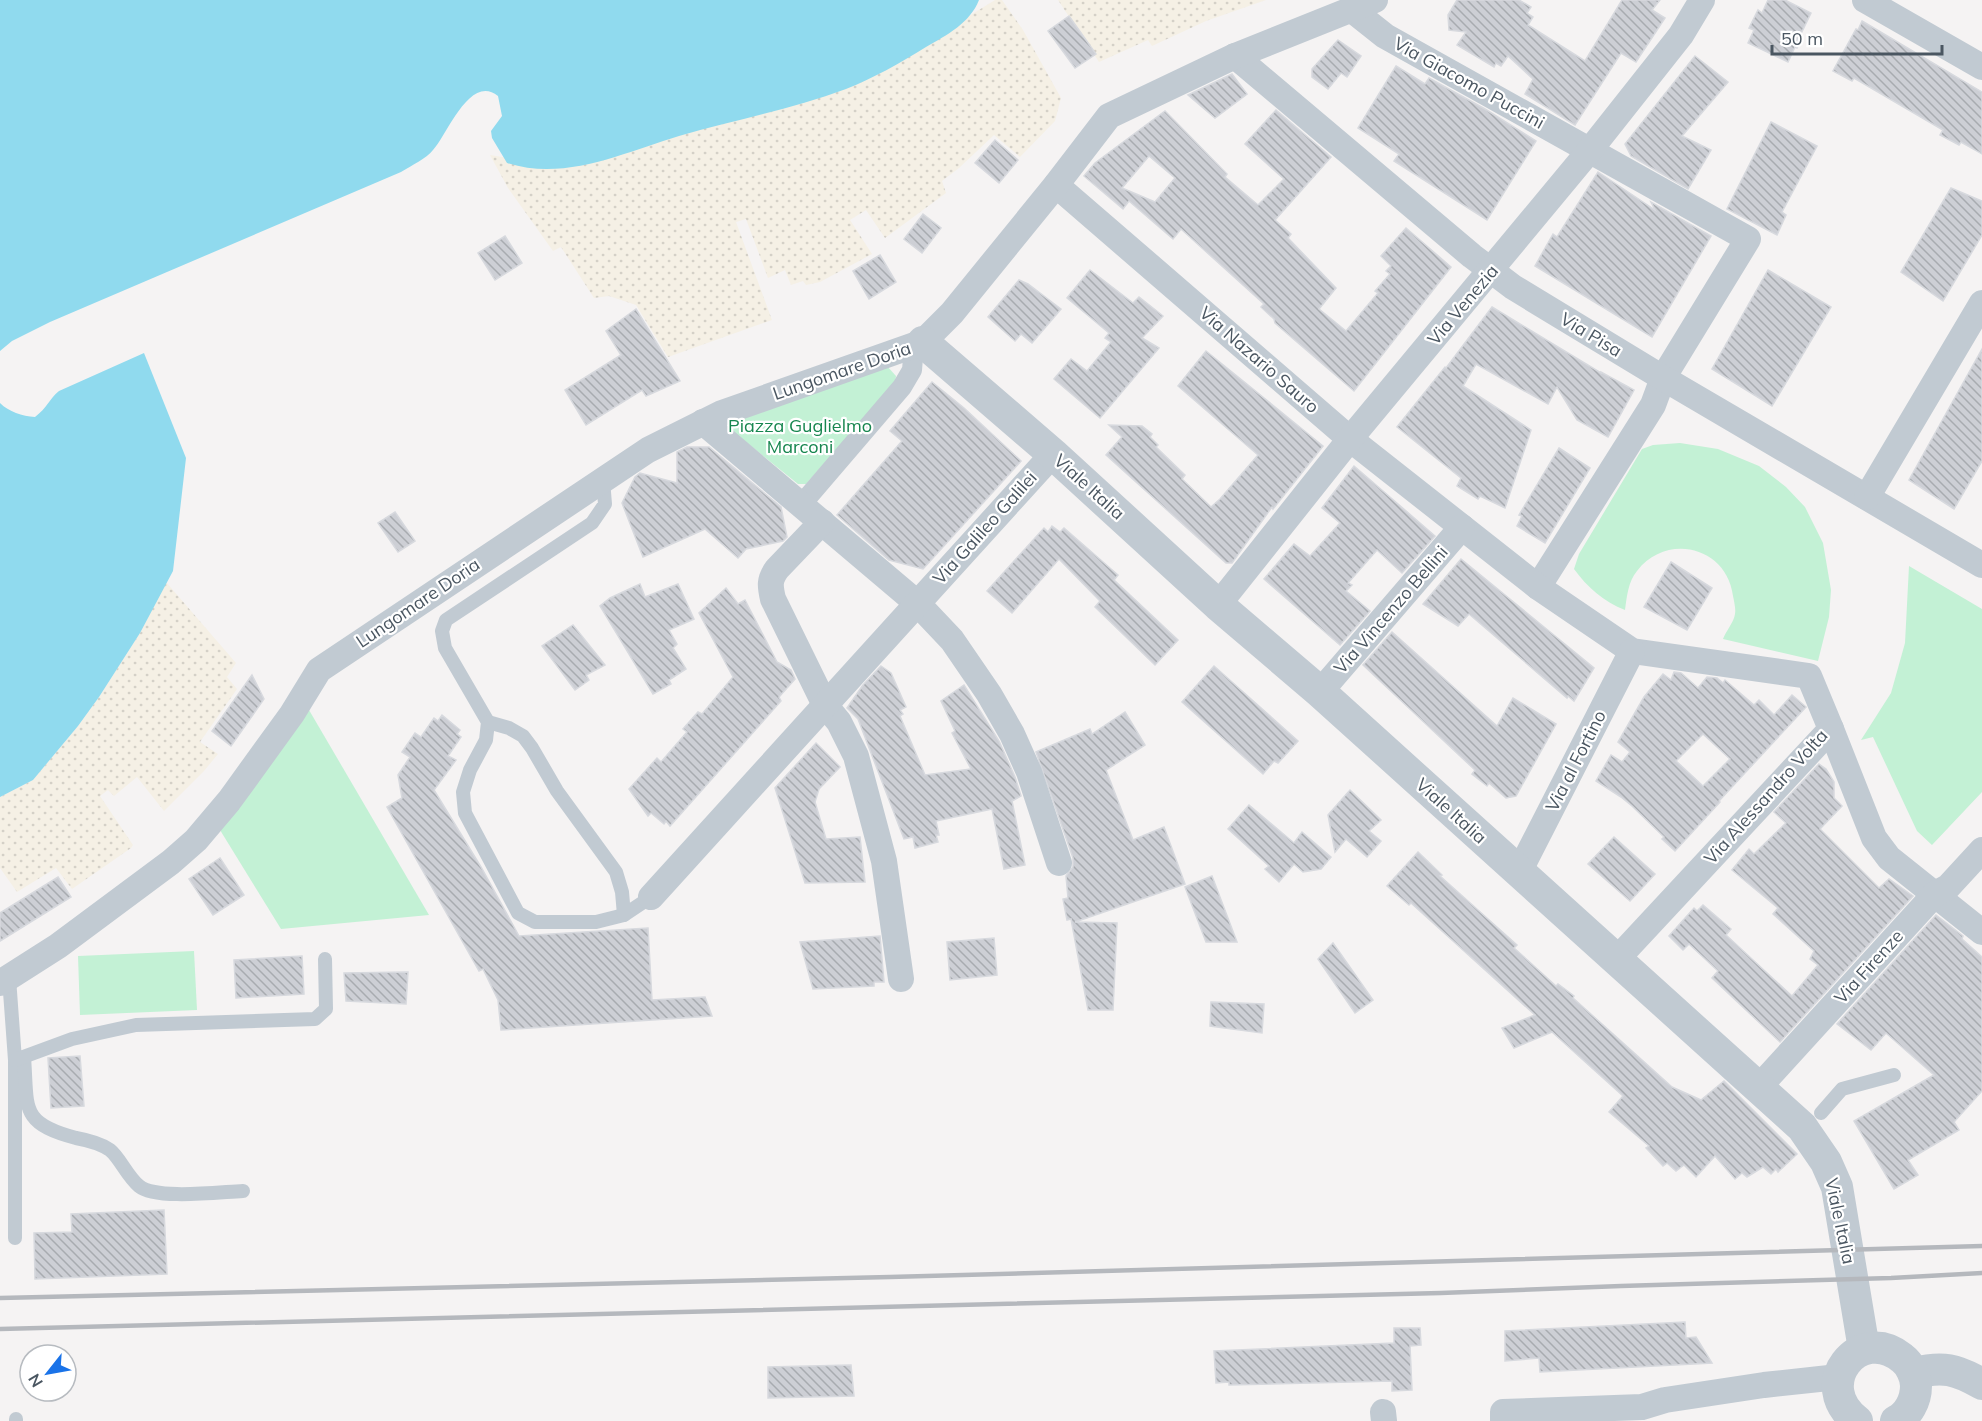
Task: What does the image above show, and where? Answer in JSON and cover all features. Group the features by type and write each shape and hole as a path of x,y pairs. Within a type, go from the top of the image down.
{"street":[{"path":"801,505 902,387 912,370 919,344 952,313 1109,116 1235,56 1376,0"},
{"name":"Via Venezia","path":"1218,605 1350,439 1590,150 1681,35 1702,0"},
{"path":"1865,0 1982,67"},
{"name":"Via Giacomo Puccini","path":"1351,9 1385,36 1748,239 1663,378"},
{"name":"Via Pisa","path":"1235,56 1472,256 1513,287 1982,565"},
{"name":"Via Nazario Sauro","path":"1056,185 1350,439 1538,587 1632,651"},
{"path":"1867,497 1982,303"},
{"name":"Lungomare Doria","path":"4,980 58,946 171,862 196,840 229,801 292,714 319,670 648,450 722,413 919,344"},
{"name":"Viale Italia","path":"919,344 1053,454 1218,605 1320,692 1802,1127 1826,1162 1837,1187 1864,1349"},
{"path":"1538,587 1653,405 1663,378"},
{"path":"703,422 917,603 952,640 989,694 1012,734 1029,772 1059,863"},
{"name":"Via Galileo Galilei","path":"651,897 1053,454"},
{"path":"822,522 777,569 771,578 770,586 773,599 825,705 839,722 856,756 884,861 901,979"},
{"name":"Via Vincenzo Bellini","path":"1320,692 1462,527"},
{"name":"Via Alessandro Volta","path":"1617,959 1831,729 1809,676 1632,651"},
{"name":"Via al Fortino","path":"1519,872 1632,651"},
{"path":"1831,729 1874,838 1889,858 1982,932"},
{"name":"Via Firenze","path":"1759,1087 1935,894 1948,887 1982,850"},
{"path":"1857,1421 1840,1403 1837,1390 1838,1377 1848,1360 1864,1349 1879,1347 1894,1351 1905,1360 1914,1373 1916,1386 1914,1398 1909,1410 1896,1421"},
{"path":"1914,1373 1943,1368 1962,1372 1982,1384"},
{"path":"1503,1421 1503,1412 1639,1414 1665,1400 1764,1384 1838,1377"}],"lane":[{"path":"603,480 605,504 592,523 446,620 442,631 445,648 488,722 486,740 470,770 463,792 465,813 518,913 536,922 596,922 624,915 651,897"},
{"path":"488,722 516,732 531,748 557,792 616,872 622,892 624,915"},
{"path":"19,1058 72,1039 136,1025 315,1019 326,1009 325,959"},
{"path":"4,980 27,1100 30,1112 36,1121 43,1127 94,1142 111,1151 127,1174 141,1188 159,1194 243,1191"},
{"path":"15,1238 19,1058"},
{"path":"1821,1113 1842,1089 1894,1075"}],"green space":[{"name":"Piazza Guglielmo Marconi","path":"887,366 896,376 895,383 806,484 798,484 731,430 734,422"},
{"path":"1680,443 1718,449 1759,466 1786,487 1805,507 1823,543 1831,590 1829,617 1818,661 1723,639 1735,612 1728,579 1720,566 1708,556 1694,550 1679,549 1664,552 1649,559 1632,580 1628,589 1625,610 1596,593 1574,569 1579,554 1642,449 1653,445"},
{"path":"1909,566 1982,609 1982,792 1932,845 1917,831 1873,737 1861,740 1891,693 1905,643"},
{"path":"309,710 429,915 281,929 220,830"},
{"path":"194,951 197,1010 80,1015 78,956"}],"sand":[{"path":"995,0 1002,0 1023,30 1061,98 1055,121 1020,157 994,135 942,181 946,193 885,238 866,210 850,220 872,254 820,282 806,285 803,281 791,285 785,270 768,278 746,219 736,222 772,320 668,357 636,305 609,296 594,298 561,247 553,251 508,188 490,155 514,159 901,58"},
{"path":"1058,0 1266,0 1206,21 1152,46 1148,40 1099,62"},
{"path":"166,582 236,663 227,677 237,689 200,742 218,754 164,811 137,777 114,796 108,790 100,796 133,845 131,848 72,889 56,868 17,892 0,868 0,797 33,780 78,726 140,633"}],"water":[{"path":"0,0 979,0 964,22 950,33 887,70 846,89 679,136 616,157 573,167 529,168 507,163 492,138 491,131 502,116 498,96 488,91 478,93 460,109 430,153 401,172 50,322 12,341 0,351"},
{"path":"144,353 186,458 173,571 140,633 78,726 33,780 0,797 0,403 16,413 35,417 59,391"}],"building":[{"path":"1457,0 1519,0 1531,7 1527,13 1533,17 1528,25 1585,61 1622,0 1660,0 1652,10 1665,18 1636,62 1621,53 1575,125 1525,94 1533,79 1508,56 1501,66 1496,63 1494,67 1457,45 1466,32 1449,30 1448,15"},
{"path":"1768,0 1785,0 1811,13 1797,42 1799,44 1797,48 1795,47 1788,62 1748,43 1754,30 1749,28 1758,10 1762,13"},
{"path":"1069,16 1096,54 1075,68 1048,31"},
{"path":"1862,21 1982,92 1982,154 1961,142 1959,145 1940,135 1943,130 1854,78 1852,81 1833,71"},
{"path":"1338,40 1361,56 1347,77 1341,73 1328,89 1312,77 1312,69"},
{"path":"1695,56 1728,82 1682,136 1711,150 1688,189 1631,156 1625,144"},
{"path":"1396,66 1425,84 1429,78 1536,141 1487,220 1394,161 1399,154 1358,128"},
{"path":"1232,74 1247,94 1215,118 1188,95"},
{"path":"1276,110 1331,157 1275,220 1291,234 1288,238 1336,288 1319,309 1346,331 1378,293 1375,291 1390,274 1386,271 1391,266 1381,256 1406,228 1451,267 1354,391 1275,323 1274,319 1261,307 1264,304 1181,229 1173,239 1129,201 1123,209 1084,176 1095,163 1165,111 1227,174 1225,177 1258,205 1284,179 1245,144","holes":["1149,156 1175,178 1155,202 1122,188"]},
{"path":"1771,122 1817,146 1782,212 1786,215 1777,235 1727,209"},
{"path":"995,140 1018,160 999,183 975,163"},
{"path":"1598,172 1655,210 1651,202 1711,236 1652,337 1535,266 1553,234 1557,237"},
{"path":"1951,188 1982,201 1982,235 1943,301 1901,272"},
{"path":"923,214 941,228 922,253 904,239"},
{"path":"505,236 522,263 495,280 478,253"},
{"path":"880,255 896,282 869,299 853,271"},
{"path":"1090,270 1133,303 1139,297 1163,316 1142,338 1159,348 1100,418 1054,379 1071,359 1087,371 1111,342 1105,338 1109,333 1067,298"},
{"path":"1768,270 1831,307 1772,406 1712,369"},
{"path":"1019,280 1028,284 1061,309 1032,343 1021,334 1015,341 988,317"},
{"path":"1492,307 1601,373 1634,390 1608,437 1577,420 1557,387 1548,404 1476,364 1463,386 1531,430 1505,508 1480,496 1478,499 1457,486 1461,478 1397,427"},
{"path":"636,309 680,381 646,396 642,390 586,425 565,390 621,355 606,331"},
{"path":"1982,349 1982,461 1954,509 1909,480"},
{"path":"1206,351 1323,446 1273,509 1272,507 1232,563 1226,563 1106,455 1122,437 1109,425 1142,426 1152,434 1150,437 1158,445 1156,447 1185,475 1182,479 1211,507 1220,499 1258,455 1178,386"},
{"path":"932,382 1021,461 923,569 889,560 837,515 902,441 890,431"},
{"path":"687,447 709,447 781,507 787,537 783,541 746,549 738,558 705,529 643,557 622,503 635,477 640,473 677,483 677,452"},
{"path":"1559,448 1590,468 1545,543 1517,526 1522,516 1519,515"},
{"path":"1354,466 1435,536 1402,573 1377,550 1348,583 1352,585 1346,591 1370,611 1340,645 1264,579 1294,544 1310,556 1340,523 1322,508"},
{"path":"395,512 415,541 398,552 378,523"},
{"path":"1052,526 1060,532 1064,528 1118,575 1114,580 1178,640 1155,665 1095,607 1100,601 1059,559 1012,613 987,591 1044,528 1048,532"},
{"path":"1461,559 1594,668 1574,701 1568,696 1567,698 1469,614 1458,626 1423,604"},
{"path":"1671,562 1712,588 1687,630 1644,607"},
{"path":"640,584 645,597 678,584 694,619 669,630 677,644 673,648 686,669 669,680 671,684 653,694 600,606 610,598"},
{"path":"726,588 738,604 745,600 777,662 791,670 795,679 779,697 781,701 670,826 666,821 664,824 651,813 648,816 629,789 657,758 661,762 687,732 683,729 698,712 702,714 733,677 699,613"},
{"path":"573,625 605,665 586,675 589,680 575,690 542,646"},
{"path":"1392,632 1497,726 1513,698 1556,724 1516,796 1506,798 1489,783 1487,786 1472,774 1475,770 1363,665"},
{"path":"881,666 891,673 906,707 900,710 903,714 900,716 925,775 971,769 952,733 955,731 941,701 964,685 999,741 1015,777 1021,796 1012,801 1025,865 1004,869 992,809 936,821 938,842 915,848 913,837 904,839 858,719 847,708 863,685"},
{"path":"1214,666 1298,741 1278,763 1274,761 1263,774 1182,702"},
{"path":"1674,672 1681,673 1698,688 1707,677 1717,678 1723,683 1725,680 1754,705 1759,700 1774,715 1792,695 1806,707 1675,851 1632,806 1596,781 1611,755 1622,762 1630,752 1618,742 1644,697 1663,674 1671,680","holes":["1703,734 1730,759 1703,786 1676,761"]},
{"path":"252,675 264,699 231,746 212,731"},
{"path":"1125,712 1145,745 1106,770 1133,840 1164,827 1185,884 1075,922 1117,923 1113,1010 1088,1010 1071,919 1067,920 1063,899 1068,898 1066,876 1073,867 1073,858 1036,752 1090,729 1092,734"},
{"path":"442,715 460,730 457,734 461,737 448,756 456,760 434,790 481,867 519,936 648,928 652,1000 705,997 712,1016 501,1030 498,1000 483,969 479,971 387,807 402,798 398,775 410,757 402,752 415,733 421,737 434,718 438,721"},
{"path":"816,743 840,767 819,789 815,802 826,839 860,837 865,882 805,883 775,788"},
{"path":"1819,764 1826,769 1834,782 1834,798 1842,806 1820,829 1879,888 1889,879 1913,896 1780,1042 1712,978 1718,971 1689,944 1683,950 1669,936 1694,908 1697,911 1703,905 1731,929 1726,935 1792,996 1818,965 1810,959 1814,951 1773,914 1778,908 1732,870 1749,849 1754,854 1786,823 1774,812"},
{"path":"1350,790 1381,820 1369,831 1381,841 1367,857 1346,839 1335,852 1328,815"},
{"path":"1249,805 1294,843 1302,832 1331,857 1321,869 1303,872 1294,864 1279,882 1265,869 1269,866 1228,829"},
{"path":"1614,837 1655,874 1630,901 1588,864"},
{"path":"1418,852 1442,875 1440,876 1517,945 1514,948 1556,986 1558,984 1574,996 1573,998 1672,1087 1701,1100 1724,1081 1797,1154 1778,1172 1776,1169 1771,1174 1763,1167 1747,1177 1742,1173 1735,1179 1715,1156 1696,1177 1684,1165 1676,1171 1667,1163 1663,1166 1646,1148 1649,1146 1609,1112 1623,1096 1552,1032 1514,1048 1502,1028 1535,1015 1411,903 1409,905 1387,886"},
{"path":"220,858 244,895 213,915 189,879"},
{"path":"1212,876 1237,942 1206,942 1185,887"},
{"path":"58,877 71,897 0,941 0,913"},
{"path":"1936,915 1963,936 1962,939 1982,957 1982,1091 1954,1122 1959,1130 1908,1160 1918,1175 1894,1189 1854,1121 1934,1075 1886,1033 1871,1050 1837,1024"},
{"path":"880,936 884,982 874,982 874,986 813,989 800,942"},
{"path":"994,938 997,975 950,980 947,942"},
{"path":"1333,943 1373,1000 1355,1013 1318,959"},
{"path":"302,956 304,994 236,998 234,960"},
{"path":"408,972 406,1004 346,1001 344,973"},
{"path":"1211,1002 1264,1004 1262,1033 1210,1026"},
{"path":"80,1056 84,1106 51,1108 48,1058"},
{"path":"164,1210 167,1274 35,1279 34,1233 72,1232 71,1214"},
{"path":"1685,1322 1686,1338 1696,1337 1712,1363 1540,1372 1539,1358 1505,1361 1505,1331"},
{"path":"1394,1328 1420,1328 1421,1345 1410,1346 1412,1390 1392,1391 1392,1381 1229,1385 1229,1382 1216,1383 1214,1351 1394,1343"},
{"path":"851,1365 854,1396 768,1398 768,1367"}],"railway":[{"path":"0,1298 743,1281 1982,1246"},
{"path":"0,1329 1441,1293 1982,1273"}]}
